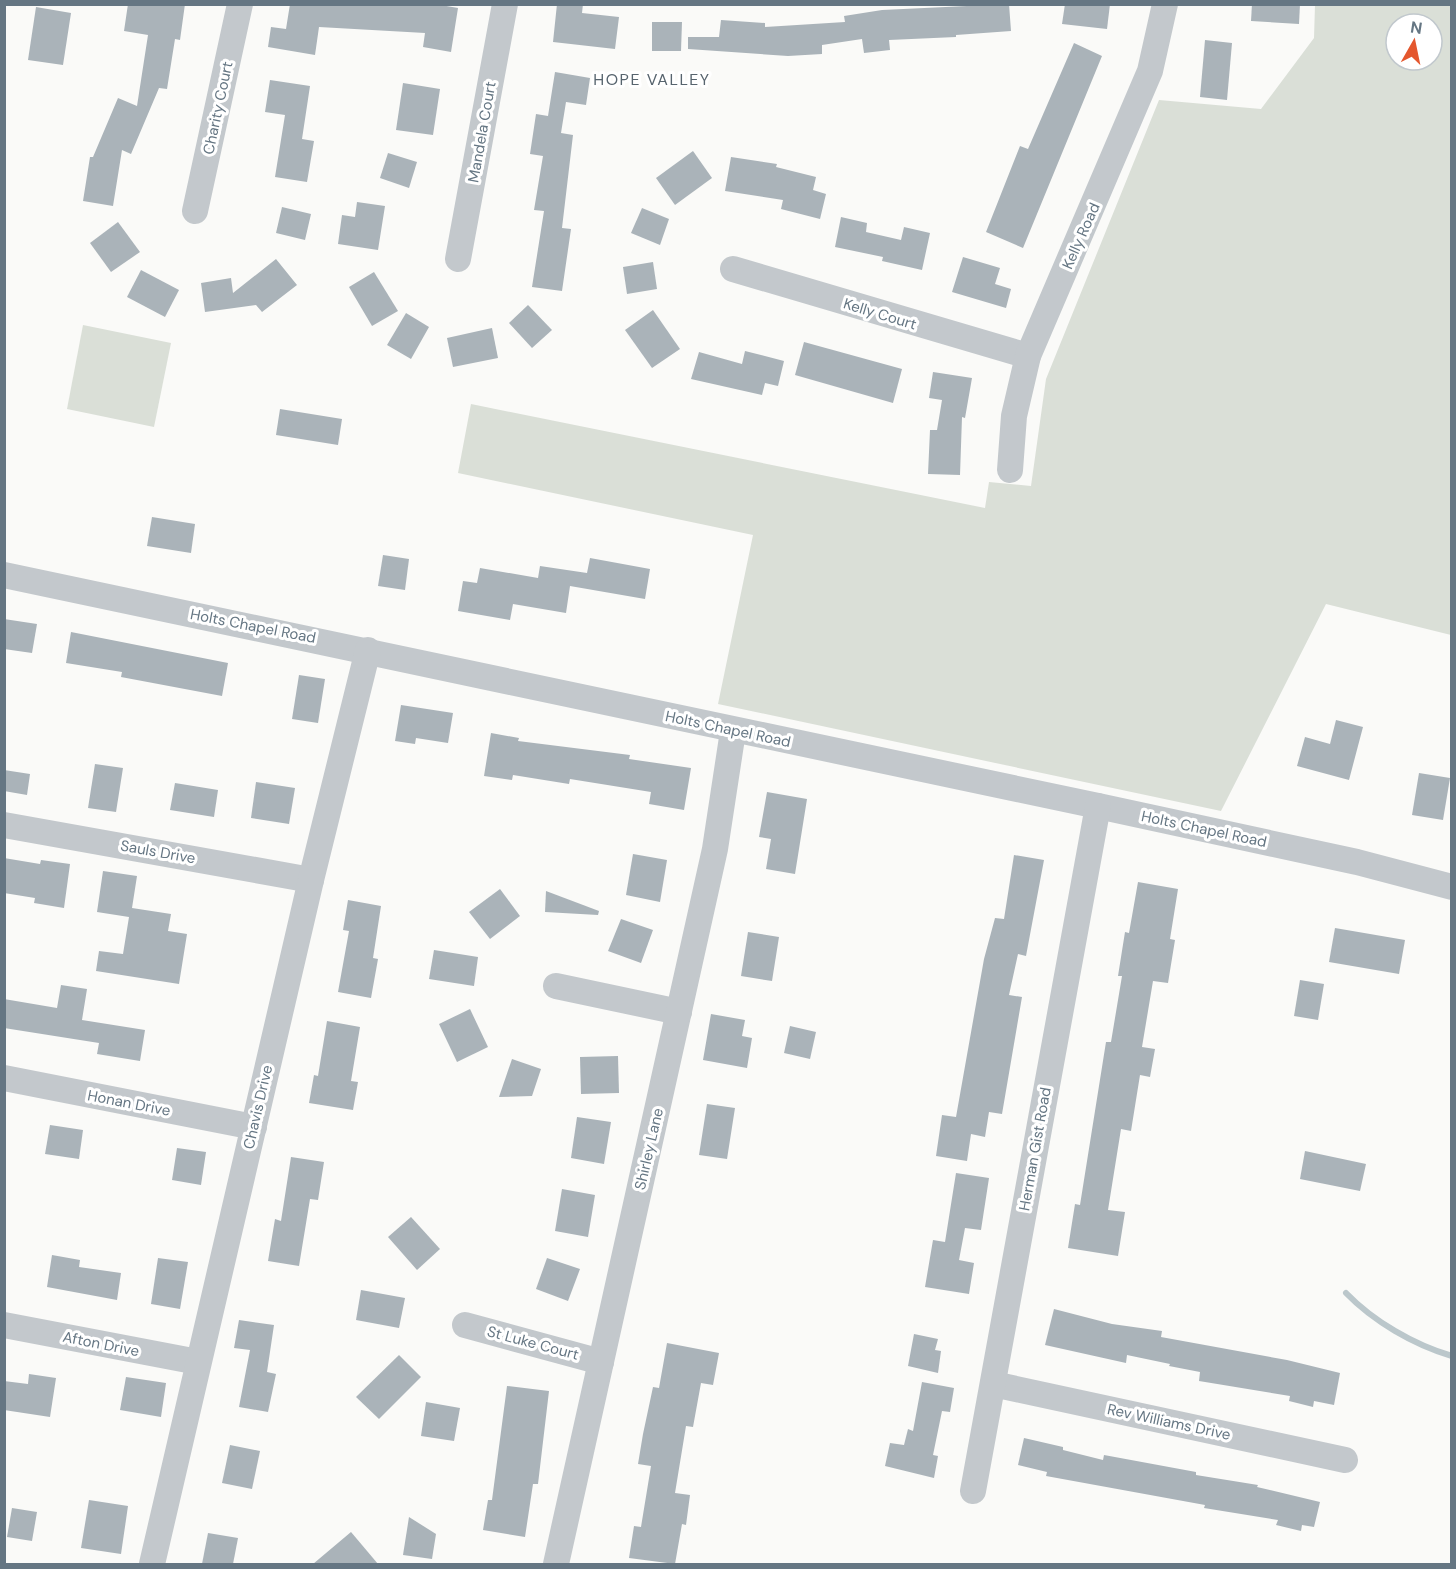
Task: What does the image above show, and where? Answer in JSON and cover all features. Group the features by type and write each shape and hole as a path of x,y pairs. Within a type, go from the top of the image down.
{"street":[{"name":"Charity Court","path":"195,211 240,4"},
{"name":"Mandela Court","path":"458,259 505,4"},
{"name":"Kelly Road","path":"1010,470 1014,417 1028,356 1150,70 1165,4"},
{"name":"Kelly Court","path":"733,269 1028,356"},
{"name":"Holts Chapel Road","path":"4,575 368,650 734,731 1098,806 1357,862 1452,887"},
{"name":"Chavis Drive","path":"152,1564 311,880 368,650"},
{"name":"Shirley Lane","path":"556,1564 715,849 734,731"},
{"name":"Herman Gist Road","path":"973,1491 1098,806"},
{"name":"Sauls Drive","path":"4,825 311,880"},
{"path":"556,986 679,1012"},
{"name":"Honan Drive","path":"4,1078 254,1127"},
{"name":"Afton Drive","path":"4,1325 198,1362"},
{"name":"St Luke Court","path":"465,1325 601,1362"},
{"name":"Rev Williams Drive","path":"993,1384 1345,1460"}],"shaded area":[{"path":"1315,5 1451,5 1451,635 1326,604 1221,811 718,704 753,535 458,473 471,404 985,508 989,482 1031,486 1046,379 1159,100 1261,109 1314,38"},
{"path":"83,325 171,343 154,427 67,409"}],"building":[{"path":"128,4 185,4 180,40 175,39 167,89 159,88 131,154 122,150 113,206 83,201 90,157 93,157 118,98 137,106 148,35 124,31"},
{"path":"290,4 435,4 458,8 451,52 423,47 425,33 319,27 315,55 268,47 271,27 286,29"},
{"path":"557,4 583,4 582,13 619,17 615,49 553,42"},
{"path":"1009,4 1011,31 956,35 956,37 889,40 890,50 864,53 862,39 822,45 822,54 788,56 688,49 688,37 719,37 721,20 765,23 765,27 845,22 844,16 882,10"},
{"path":"1065,4 1110,4 1107,29 1062,24"},
{"path":"1252,4 1300,4 1299,24 1251,21"},
{"path":"36,7 71,13 63,65 28,60"},
{"path":"652,22 682,22 681,51 652,51"},
{"path":"1205,40 1232,43 1227,100 1200,97"},
{"path":"1074,43 1102,56 1023,248 986,232 1020,146 1028,149"},
{"path":"555,72 590,78 586,105 566,102 561,133 573,135 562,228 571,229 562,291 532,287 544,211 534,210 543,156 530,154 536,114 548,116"},
{"path":"270,80 310,86 302,139 314,141 307,182 275,177 285,115 265,112"},
{"path":"403,83 440,89 433,135 396,130"},
{"path":"693,151 712,178 675,205 656,178"},
{"path":"388,153 417,162 409,188 380,178"},
{"path":"731,157 777,164 776,167 816,177 813,190 826,194 820,219 781,209 783,200 725,191"},
{"path":"357,202 385,206 378,250 338,244 342,215 355,217"},
{"path":"282,207 311,214 305,240 276,233"},
{"path":"642,208 669,219 660,245 631,233"},
{"path":"841,217 867,223 866,232 901,240 904,227 930,233 922,270 882,261 883,257 835,247"},
{"path":"118,222 140,252 111,272 90,243"},
{"path":"963,257 1000,268 995,284 1011,289 1006,308 952,292"},
{"path":"276,259 297,285 262,312 256,305 205,312 201,283 231,278 233,293"},
{"path":"653,262 657,289 627,294 623,267"},
{"path":"141,270 179,290 165,317 127,297"},
{"path":"374,272 398,311 372,326 349,287"},
{"path":"528,305 552,330 532,348 509,323"},
{"path":"653,310 680,349 652,368 625,330"},
{"path":"406,313 429,327 411,359 387,345"},
{"path":"492,328 498,358 453,367 447,338"},
{"path":"804,342 902,369 893,403 795,375"},
{"path":"745,351 784,361 778,386 765,383 762,395 691,379 699,352 742,364"},
{"path":"933,372 972,378 965,418 962,417 960,475 928,474 930,430 937,430 942,400 929,398"},
{"path":"280,409 342,419 338,445 276,435"},
{"path":"152,517 195,524 191,553 147,546"},
{"path":"383,555 409,559 405,590 378,586"},
{"path":"590,558 650,569 645,599 570,586 566,613 513,604 510,620 458,611 463,581 477,583 480,568 538,578 540,566 587,573"},
{"path":"4,619 37,624 32,653 4,649"},
{"path":"71,632 228,663 222,696 121,677 122,672 66,663"},
{"path":"299,675 325,679 318,723 292,719"},
{"path":"401,705 453,713 448,743 416,738 415,744 395,741"},
{"path":"1336,720 1363,727 1349,780 1297,766 1305,737 1330,744"},
{"path":"491,733 519,738 518,741 630,755 629,759 691,768 684,810 649,804 651,792 570,779 569,784 513,775 512,780 484,776"},
{"path":"95,764 123,768 116,812 88,808"},
{"path":"4,770 30,774 27,795 4,791"},
{"path":"1419,773 1450,778 1443,820 1412,815"},
{"path":"256,782 295,788 289,824 251,818"},
{"path":"175,783 218,790 214,817 170,810"},
{"path":"767,792 807,799 795,874 766,869 771,839 759,837"},
{"path":"633,854 667,860 660,902 626,895"},
{"path":"1014,855 1044,860 1026,956 1018,954 1009,995 1022,997 1002,1114 989,1112 985,1137 971,1134 967,1161 936,1156 942,1115 956,1117 984,959 995,918 1004,919"},
{"path":"4,858 40,864 41,860 70,864 64,908 34,903 35,898 4,893"},
{"path":"103,871 137,876 132,908 171,914 168,931 187,934 179,984 96,971 99,951 123,954 129,917 97,912"},
{"path":"1138,882 1178,889 1170,939 1175,940 1168,983 1153,981 1142,1047 1155,1049 1150,1077 1140,1075 1131,1131 1121,1129 1108,1210 1125,1212 1118,1256 1068,1248 1075,1204 1080,1205 1106,1042 1111,1042 1122,976 1118,976 1125,932 1129,933"},
{"path":"500,889 520,916 490,939 469,912"},
{"path":"546,891 599,911 598,915 545,912"},
{"path":"348,900 381,906 373,958 378,959 371,998 338,992 349,931 343,930"},
{"path":"621,919 653,930 641,963 608,951"},
{"path":"1335,928 1405,940 1399,974 1329,962"},
{"path":"748,932 779,937 772,981 741,976"},
{"path":"434,950 478,957 474,986 429,979"},
{"path":"1300,980 1324,984 1318,1020 1294,1016"},
{"path":"61,985 87,989 82,1020 145,1030 140,1061 97,1054 99,1043 4,1028 4,999 57,1008"},
{"path":"470,1009 488,1047 457,1062 439,1024"},
{"path":"711,1014 745,1020 742,1036 752,1038 747,1068 703,1060"},
{"path":"327,1021 360,1027 351,1081 358,1082 353,1110 309,1103 314,1075 318,1076"},
{"path":"790,1026 816,1032 810,1059 784,1053"},
{"path":"618,1056 619,1093 581,1094 580,1057"},
{"path":"512,1059 541,1069 532,1096 499,1097"},
{"path":"707,1104 735,1108 727,1159 699,1155"},
{"path":"577,1117 611,1122 604,1164 571,1158"},
{"path":"50,1125 83,1130 79,1159 45,1154"},
{"path":"177,1148 206,1152 201,1185 172,1180"},
{"path":"1305,1151 1366,1164 1360,1191 1300,1179"},
{"path":"291,1157 324,1162 318,1200 310,1199 299,1266 268,1261 275,1219 281,1221"},
{"path":"956,1173 989,1178 981,1230 965,1228 959,1260 974,1263 969,1294 925,1287 933,1240 945,1242"},
{"path":"562,1189 595,1195 588,1237 555,1231"},
{"path":"411,1217 440,1249 417,1270 388,1237"},
{"path":"52,1255 80,1260 79,1267 121,1273 117,1300 47,1287"},
{"path":"158,1258 188,1262 180,1309 151,1304"},
{"path":"547,1258 580,1269 568,1301 536,1289"},
{"path":"361,1290 405,1298 399,1328 356,1320"},
{"path":"1054,1309 1112,1324 1162,1331 1161,1337 1287,1360 1340,1373 1334,1405 1314,1401 1313,1407 1289,1401 1290,1396 1199,1381 1200,1372 1127,1355 1126,1363 1045,1345"},
{"path":"239,1320 274,1325 267,1372 276,1374 268,1412 239,1407 250,1350 234,1348"},
{"path":"914,1334 938,1339 935,1350 941,1351 938,1373 908,1366"},
{"path":"667,1343 719,1353 713,1385 701,1383 693,1427 686,1426 675,1493 690,1495 686,1525 682,1524 675,1564 629,1558 634,1526 641,1527 651,1466 638,1464 643,1434 653,1387 659,1388"},
{"path":"399,1355 421,1377 379,1419 356,1397"},
{"path":"29,1374 56,1378 50,1417 4,1410 4,1381 28,1384"},
{"path":"126,1377 166,1383 161,1417 120,1410"},
{"path":"922,1382 954,1388 950,1412 942,1411 933,1455 938,1456 934,1478 885,1466 890,1443 904,1445 908,1429 913,1431"},
{"path":"507,1386 549,1391 538,1484 533,1484 525,1537 483,1530 488,1500 492,1500"},
{"path":"426,1402 460,1408 454,1441 421,1436"},
{"path":"1024,1438 1103,1460 1104,1455 1196,1472 1196,1475 1258,1485 1257,1487 1320,1502 1314,1527 1302,1525 1301,1531 1276,1525 1278,1520 1204,1508 1205,1505 1046,1476 1047,1472 1018,1465"},
{"path":"230,1445 260,1451 252,1489 222,1483"},
{"path":"89,1500 128,1506 121,1554 81,1548"},
{"path":"12,1508 37,1512 32,1541 7,1537"},
{"path":"409,1517 436,1534 432,1559 403,1555"},
{"path":"351,1532 378,1564 313,1564"},
{"path":"208,1533 238,1538 233,1564 202,1564"}],"waterway":[{"path":"1346,1293 1395,1331 1452,1356"}],"district":[{"name":"HOPE VALLEY","path":"652,79"}]}
